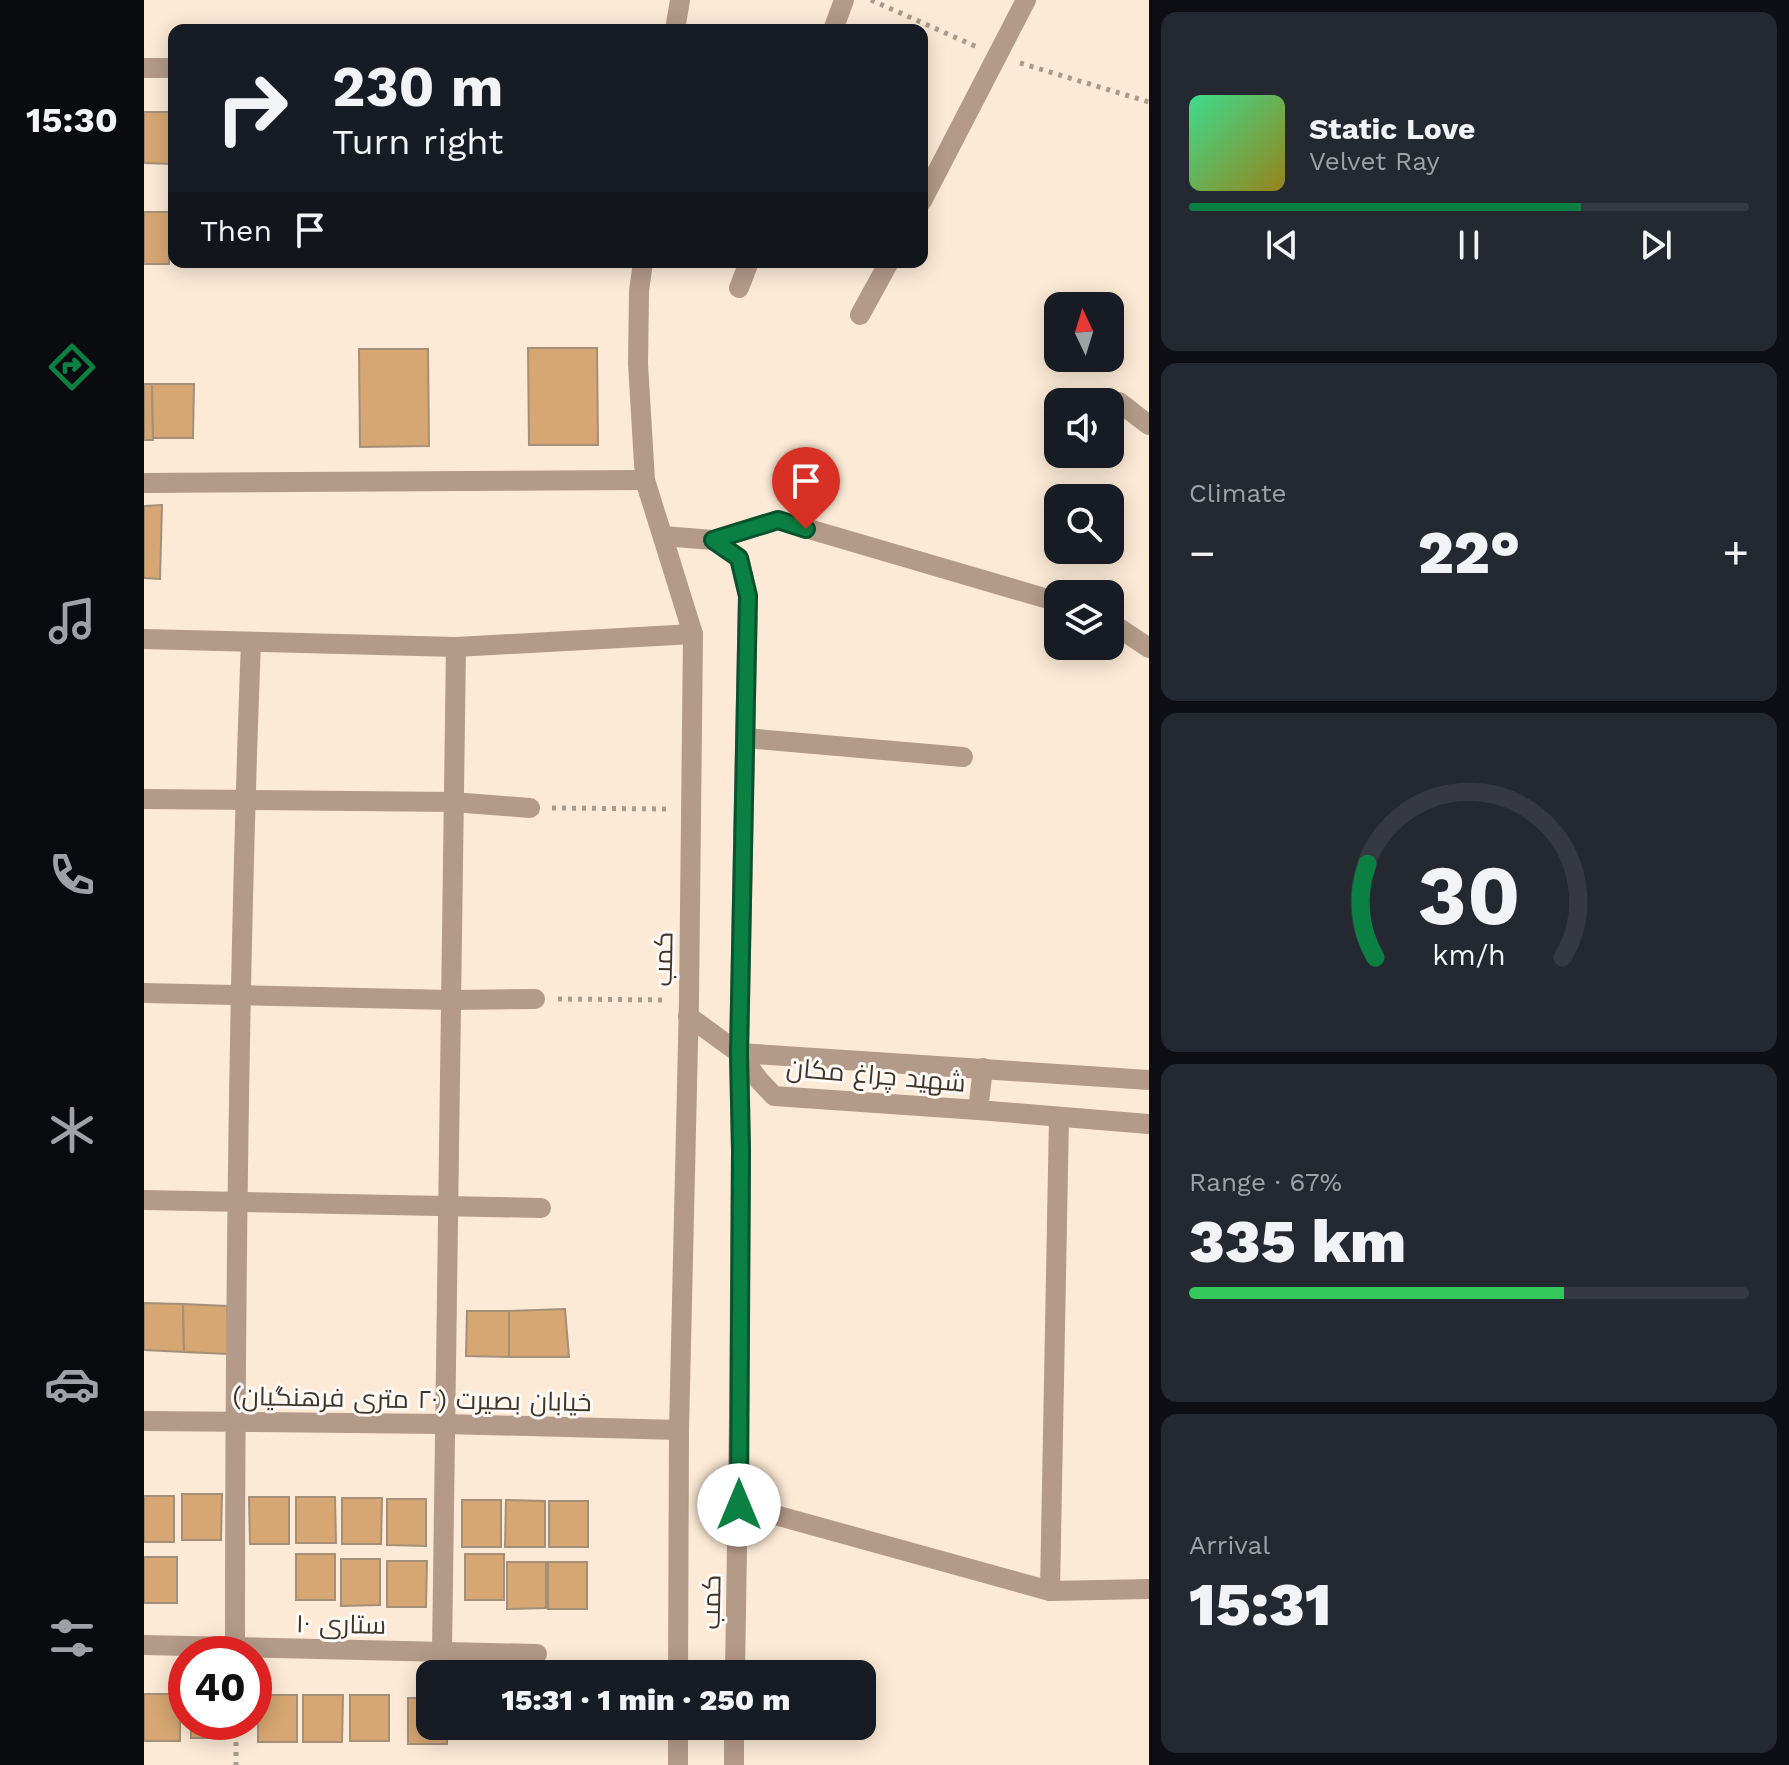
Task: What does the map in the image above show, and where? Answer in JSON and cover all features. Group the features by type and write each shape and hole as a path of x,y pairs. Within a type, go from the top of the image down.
{"street":[{"path":"676,24 680,0"},
{"path":"835,24 844,0"},
{"path":"928,189 1026,0"},
{"path":"144,68 168,68"},
{"name":"کمب","path":"642,268 638,364 645,480 693,634 689,1008 679,1430 678,1660"},
{"path":"739,288 747,268"},
{"path":"860,315 886,268"},
{"path":"1124,406 1149,425"},
{"path":"144,483 645,480"},
{"path":"663,536 713,540 778,520 1044,598"},
{"name":"کمب","path":"713,540 739,558 748,596 739,1053 739,1505 735,1660"},
{"path":"1124,631 1149,648"},
{"path":"144,639 456,647 693,634"},
{"path":"235,1636 238,1202 251,642"},
{"path":"442,1652 456,647"},
{"path":"745,738 963,757"},
{"path":"144,799 453,802 530,808"},
{"path":"144,993 535,999"},
{"path":"689,1008 739,1053"},
{"name":"شهید چراغ مکان","path":"739,1053 1149,1080"},
{"name":"شهید چراغ مکان","path":"739,1053 774,1096 1149,1124"},
{"path":"978,1110 983,1068"},
{"path":"1050,1591 1059,1117"},
{"path":"144,1200 541,1208"},
{"name":"خیابان بصیرت (۲۰ متری فرهنگیان)","path":"144,1421 679,1430"},
{"path":"739,1505 1050,1591 1149,1589"},
{"name":"ستاری ۱۰","path":"144,1645 168,1646"},
{"name":"ستاری ۱۰","path":"272,1648 537,1654"},
{"path":"678,1740 678,1765"},
{"path":"734,1740 734,1765"}],"path":[{"path":"530,808 691,809"},
{"path":"535,999 689,1008"},
{"path":"236,1740 236,1765"}],"building":[{"path":"144,112 168,112 168,164 144,163"},
{"path":"144,212 168,212 168,264 144,264"},
{"path":"528,348 597,348 598,445 529,445"},
{"path":"359,349 428,349 429,446 360,447"},
{"path":"144,384 152,384 153,440 144,440"},
{"path":"152,384 194,384 193,438 153,438"},
{"path":"162,505 160,579 144,578 144,506"},
{"path":"144,1303 183,1304 184,1352 144,1350"},
{"path":"183,1304 227,1306 229,1354 184,1352"},
{"path":"565,1309 569,1357 509,1357 509,1311"},
{"path":"467,1311 509,1311 509,1357 466,1356"},
{"path":"182,1494 222,1494 221,1540 182,1540"},
{"path":"144,1496 174,1496 174,1542 144,1542"},
{"path":"249,1497 289,1497 289,1544 250,1544"},
{"path":"296,1497 335,1497 336,1543 296,1543"},
{"path":"342,1498 382,1498 381,1544 342,1544"},
{"path":"387,1499 426,1499 426,1546 387,1545"},
{"path":"462,1500 501,1500 501,1547 462,1547"},
{"path":"506,1500 545,1501 545,1547 505,1547"},
{"path":"549,1501 588,1501 588,1547 549,1547"},
{"path":"296,1554 335,1554 335,1600 296,1600"},
{"path":"465,1554 504,1554 504,1600 465,1600"},
{"path":"144,1557 177,1557 177,1603 144,1603"},
{"path":"341,1559 380,1559 380,1605 341,1606"},
{"path":"387,1561 427,1561 426,1607 387,1607"},
{"path":"507,1562 546,1562 546,1608 507,1609"},
{"path":"548,1562 587,1562 587,1609 548,1609"},
{"path":"144,1694 168,1694 168,1740 180,1741 144,1741"},
{"path":"272,1695 297,1695 297,1742 258,1742 272,1740"},
{"path":"303,1695 343,1695 342,1742 303,1742"},
{"path":"350,1695 389,1695 389,1741 350,1741"},
{"path":"408,1698 416,1698 416,1740 447,1740 447,1744 408,1744"}],"route":[{"path":"739,1505 739,1053 748,596 739,558 713,540 778,520 806,529"}]}
